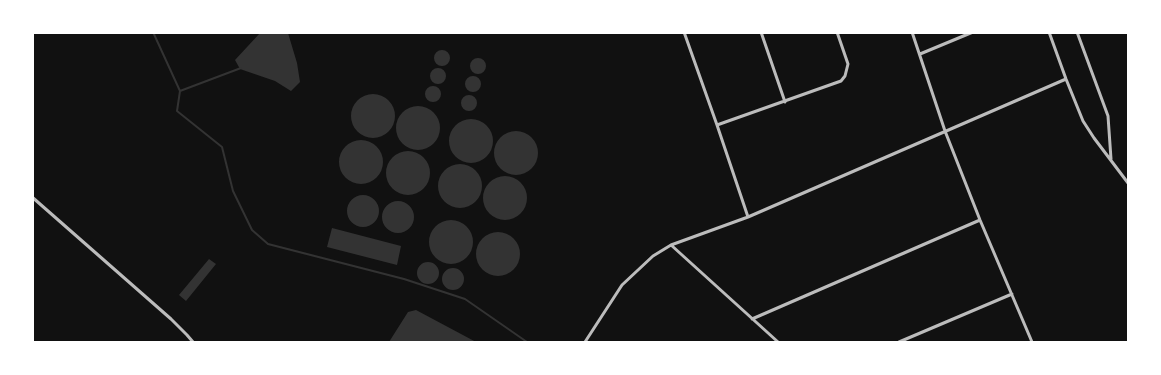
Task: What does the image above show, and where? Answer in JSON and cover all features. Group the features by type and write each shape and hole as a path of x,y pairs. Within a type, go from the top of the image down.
{"street":[{"path":"684,32 718,125 748,217"},
{"path":"761,32 785,102"},
{"path":"718,125 840,81 847,70 848,64 837,32"},
{"path":"912,32 945,131 980,220 1032,342"},
{"path":"920,54 973,32"},
{"path":"1050,32 1083,121 1128,182"},
{"path":"1077,32 1108,116 1111,159"},
{"path":"585,342 622,285 653,256 671,245 748,217 1066,78"},
{"path":"32,197 171,319 193,342"},
{"path":"752,319 980,220"},
{"path":"671,245 778,342"},
{"path":"899,342 1012,294"}],"shaded area":[{"path":"260,33 288,33 297,63 300,82 291,91 275,81 240,69 235,60"},
{"path":"442,50 448,52 450,58 448,64 442,66 436,64 434,58 436,52"},
{"path":"478,58 484,60 486,66 484,72 478,74 472,72 470,66 472,60"},
{"path":"438,68 444,70 446,76 444,82 438,84 432,82 430,76 432,70"},
{"path":"473,76 479,78 481,84 479,90 473,92 467,90 465,84 467,78"},
{"path":"433,86 439,88 441,94 439,100 433,102 427,100 425,94 427,88"},
{"path":"369,94 377,94 389,100 395,116 389,132 377,138 369,138 357,132 351,120 351,112 357,100"},
{"path":"469,95 475,97 477,103 475,109 469,111 463,109 461,103 463,97"},
{"path":"414,106 422,106 434,112 440,128 434,144 422,150 414,150 402,144 396,132 396,124 402,112"},
{"path":"467,119 475,119 487,125 493,141 487,157 475,163 467,163 455,157 449,145 449,137 455,125"},
{"path":"512,131 520,131 532,137 538,153 532,169 520,175 512,175 500,169 494,157 494,149 500,137"},
{"path":"357,140 365,140 377,146 383,162 377,178 365,184 357,184 345,178 339,166 339,158 345,146"},
{"path":"404,151 412,151 424,157 430,173 424,189 412,195 404,195 392,189 386,177 386,169 392,157"},
{"path":"456,164 464,164 476,170 482,186 476,202 464,208 456,208 444,202 438,190 438,182 444,170"},
{"path":"501,176 509,176 521,182 527,198 521,214 509,220 501,220 489,214 483,202 483,194 489,182"},
{"path":"363,195 369,196 374,200 378,205 378,217 374,222 369,226 363,227 357,226 352,222 348,217 347,211 348,205 352,200 357,196"},
{"path":"398,201 404,202 409,206 413,211 413,223 409,228 404,232 398,233 392,232 387,228 383,223 382,217 383,211 387,206 392,202"},
{"path":"447,220 455,220 467,226 473,242 467,258 455,264 447,264 435,258 429,246 429,238 435,226"},
{"path":"332,228 401,246 397,265 327,247"},
{"path":"494,232 502,232 514,238 520,254 514,270 502,276 494,276 482,270 476,258 476,250 482,238"},
{"path":"209,259 216,264 186,301 179,295"},
{"path":"428,262 436,265 439,273 436,281 428,284 420,281 417,273 420,265"},
{"path":"453,268 461,271 464,279 461,287 453,290 445,287 442,279 445,271"},
{"path":"416,310 476,342 389,342 408,312"}],"waterway":[{"path":"153,32 180,91 177,111 222,147 233,191 252,230 268,244 404,279 465,299 527,342"},
{"path":"180,91 241,68"}]}
